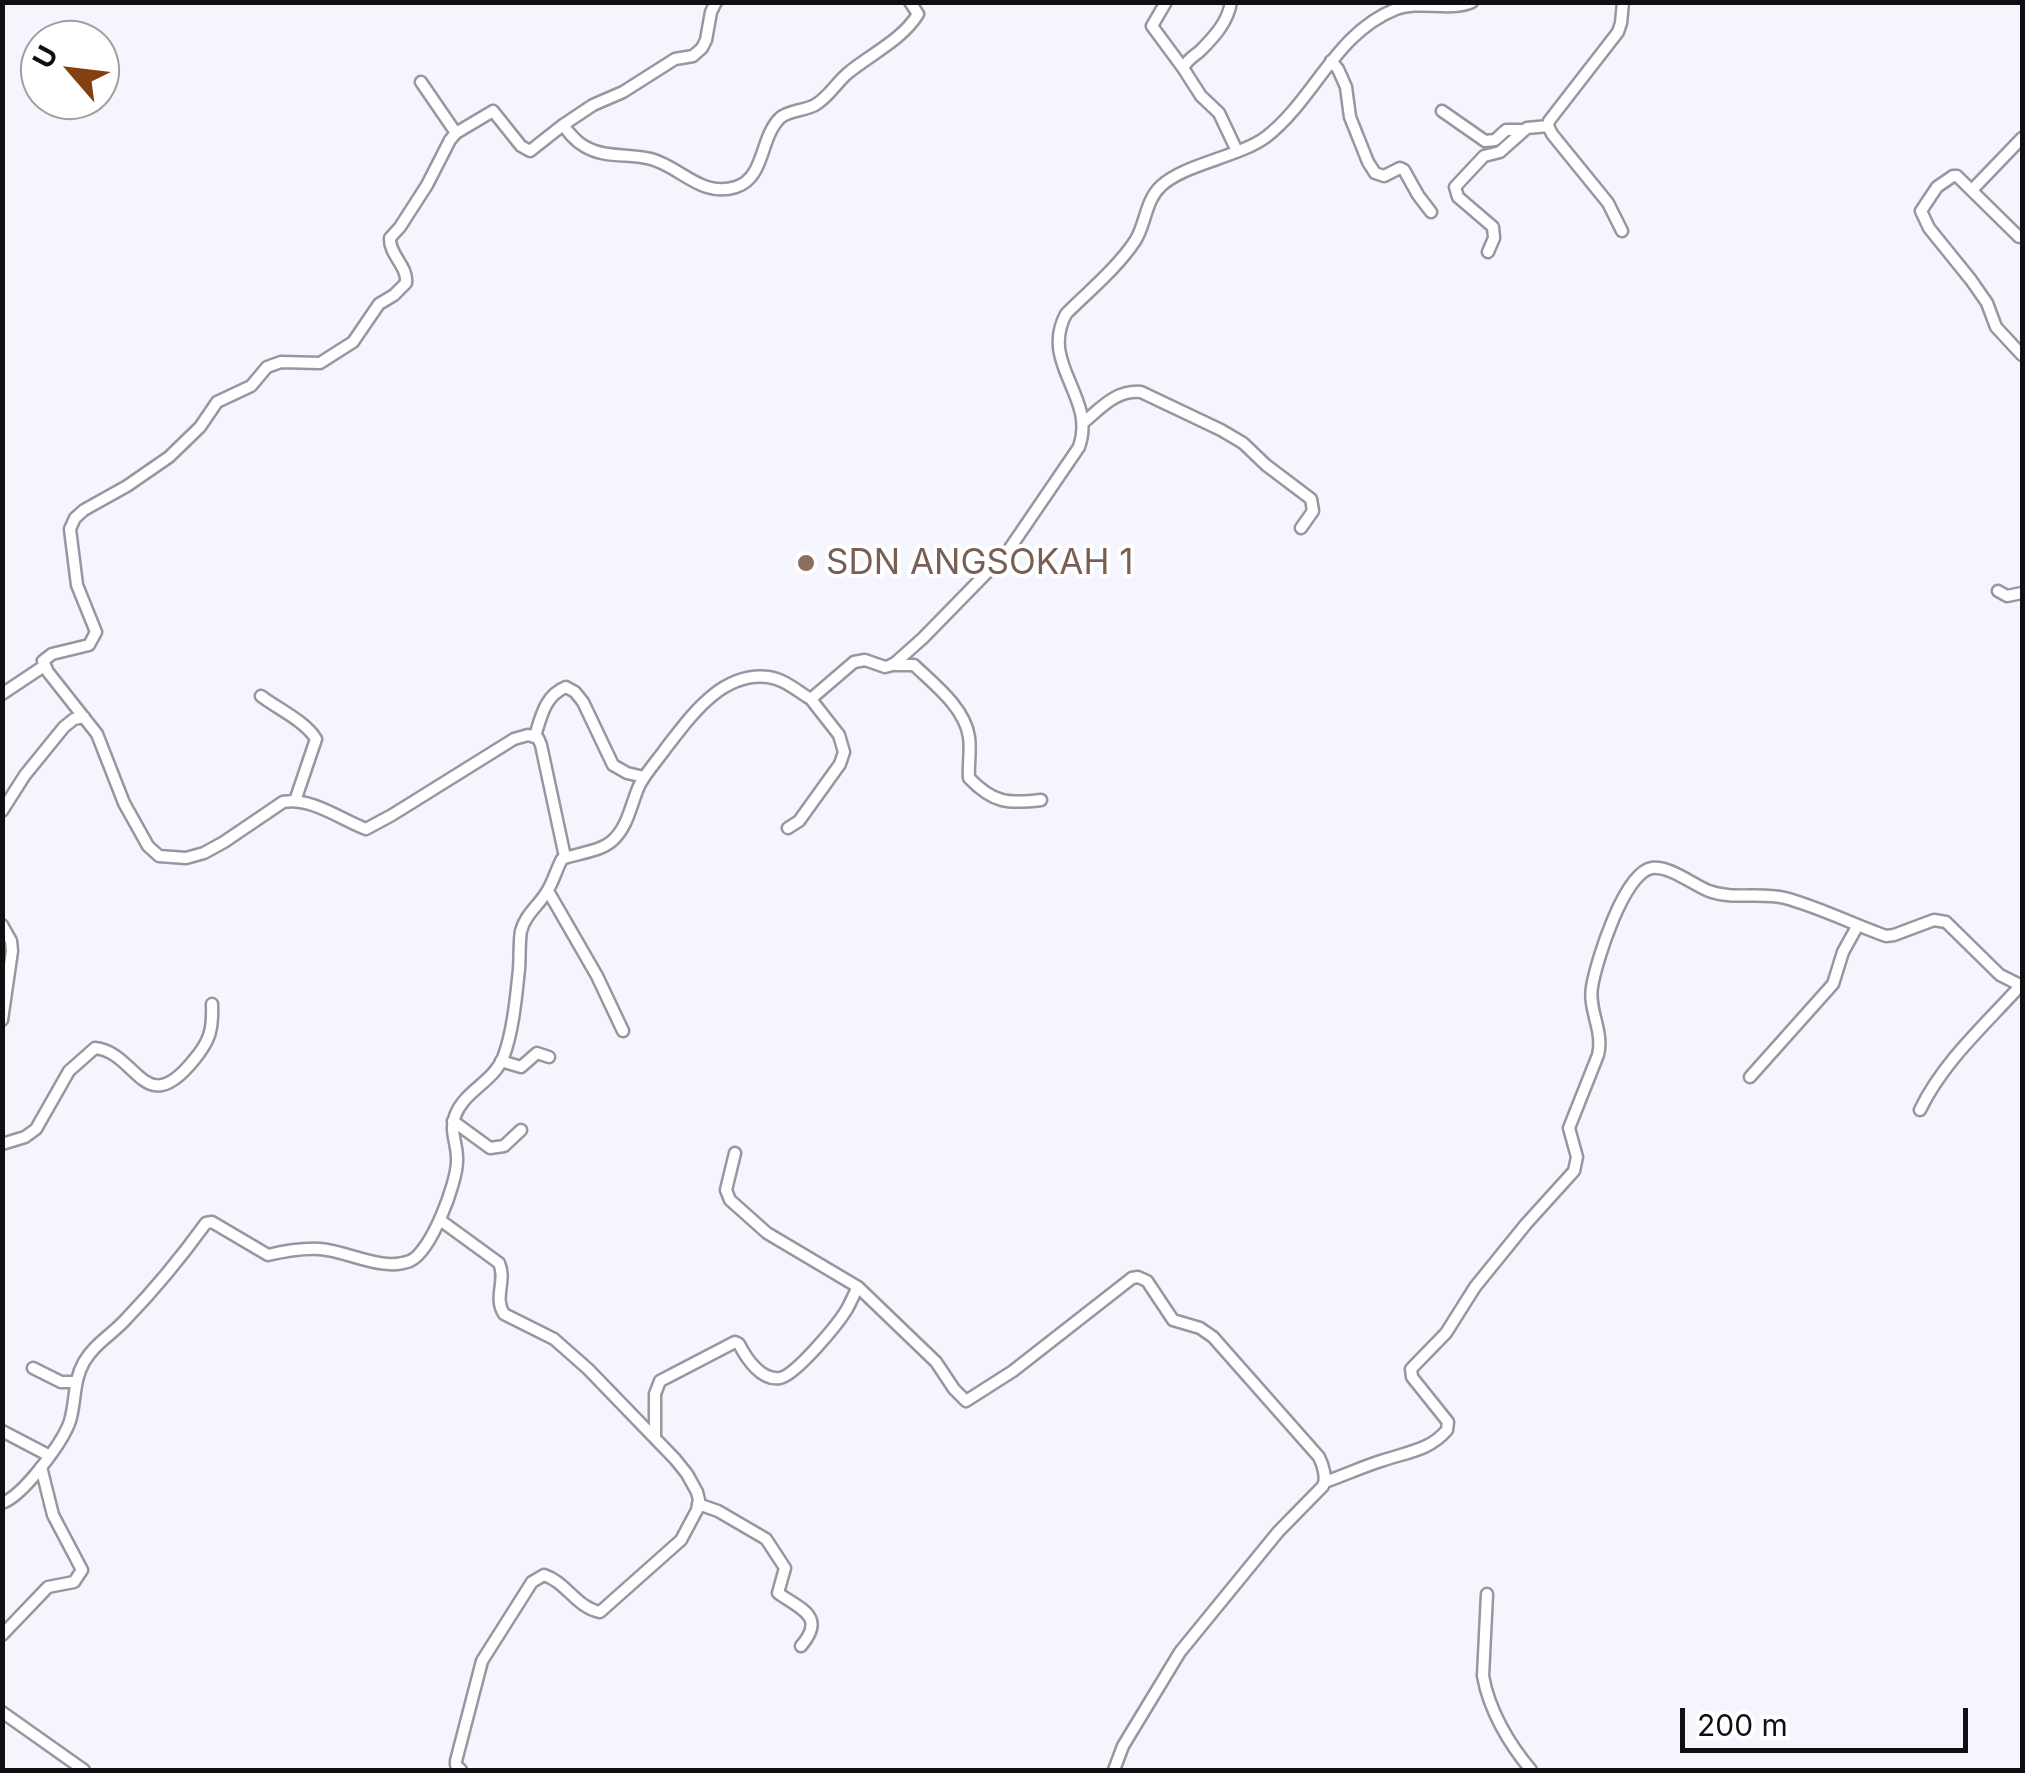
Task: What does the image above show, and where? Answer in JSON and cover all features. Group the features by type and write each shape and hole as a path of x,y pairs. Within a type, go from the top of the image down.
{"street":[{"path":"565,858 541,745 535,736 528,735 366,828 310,804 282,802 195,857 159,856 148,846 124,803 103,746 44,666 44,658 89,645 96,632 77,584 70,529 75,518 169,457 200,427 218,402 251,386 267,367 281,362 320,363 354,342 379,304 406,284 390,238 427,185 456,133 493,111 528,152 593,105 637,84 674,59 693,56 706,40 716,2"},
{"path":"563,125 582,146 594,151 649,158 699,185 738,187 751,177 779,118 815,105 848,73 905,31 918,14 910,2"},
{"path":"1166,2 1152,26 1201,96 1219,113 1236,151"},
{"path":"1183,68 1223,25 1231,2"},
{"path":"893,664 1008,551 1071,460 1082,438 1084,422 1059,350 1064,318 1129,249 1161,186 1264,138 1284,121 1358,32 1400,7 1464,6 1472,2"},
{"path":"1548,126 1618,32 1623,2"},
{"path":"1331,61 1342,77 1352,125 1372,170 1380,176 1404,170 1431,212"},
{"path":"422,82 456,133"},
{"path":"1442,111 1485,142 1495,140 1506,130 1524,130"},
{"path":"1488,252 1494,238 1493,228 1458,197 1456,186 1484,156 1500,152 1524,130 1548,126"},
{"path":"1548,126 1608,203 1622,232"},
{"path":"1972,190 2022,138"},
{"path":"2019,237 1957,176 1937,186 1921,211 1979,291 1996,327 2022,355"},
{"path":"1084,422 1115,396 1132,391 1221,430 1243,443 1266,466 1311,499 1313,511 1301,528"},
{"path":"1998,590 2007,596 2022,593"},
{"path":"810,698 854,662 865,660 884,667 914,665 966,722 970,741 968,776 978,787 1005,802 1041,800"},
{"path":"2,694 44,666"},
{"path":"2,1503 19,1495 64,1434 70,1422 75,1382 97,1344 172,1269 206,1223 212,1222 268,1254 317,1249 396,1264 420,1255 440,1220 458,1160 453,1121 464,1100 498,1068 508,1044 521,932 527,918 548,891 565,858 615,838 644,778 696,709 743,678 776,678 810,698 839,736 844,752 840,764 799,820 788,828"},
{"path":"535,736 551,696 566,687 583,702 613,765 644,778"},
{"path":"261,696 306,726 315,737 295,801"},
{"path":"2,810 64,726 84,717"},
{"path":"1114,1770 1123,1746 1180,1652 1278,1532 1325,1482 1421,1450 1447,1430 1448,1422 1412,1376 1411,1369 1446,1333 1474,1287 1574,1171 1577,1156 1569,1128 1600,1043 1591,989 1606,938 1637,877 1656,868 1712,892 1784,898 1886,936 1934,920 1946,922 2000,976 2021,986 1946,1068 1920,1110"},
{"path":"548,891 598,976 623,1032"},
{"path":"2,925 12,951 2,1020"},
{"path":"1750,1077 1833,984 1858,925"},
{"path":"2,1144 26,1137 36,1129 69,1071 95,1048 114,1054 144,1080 158,1086 171,1082 192,1062 211,1035 212,1004"},
{"path":"502,1061 521,1068 537,1053 549,1057"},
{"path":"453,1121 490,1148 504,1146 522,1130"},
{"path":"735,1153 727,1196 767,1233 858,1287 936,1362 966,1402 1013,1371 1132,1278 1143,1278 1172,1320 1200,1328 1213,1337 1319,1457 1325,1482"},
{"path":"440,1220 499,1263 503,1278 498,1296 504,1314 554,1339 588,1368 687,1474 697,1492 698,1504 688,1531 675,1548 600,1612 586,1607 554,1578 544,1575 532,1582 482,1662 456,1765 461,1770"},
{"path":"654,1438 655,1394 660,1381 735,1342 755,1368 781,1378 802,1362 831,1330 858,1287"},
{"path":"33,1368 61,1382 75,1382"},
{"path":"2,1431 48,1455"},
{"path":"2,1634 48,1586 74,1582 82,1570 53,1515 40,1467"},
{"path":"19,1495 25,1476"},
{"path":"698,1504 731,1518 772,1544 786,1568 778,1593 799,1605 813,1625 802,1646"},
{"path":"1486,1594 1482,1676 1506,1736 1530,1770"},
{"path":"2,1712 84,1770"}],"place":[{"name":"SDN ANGSOKAH 1","path":"806,563"}]}
